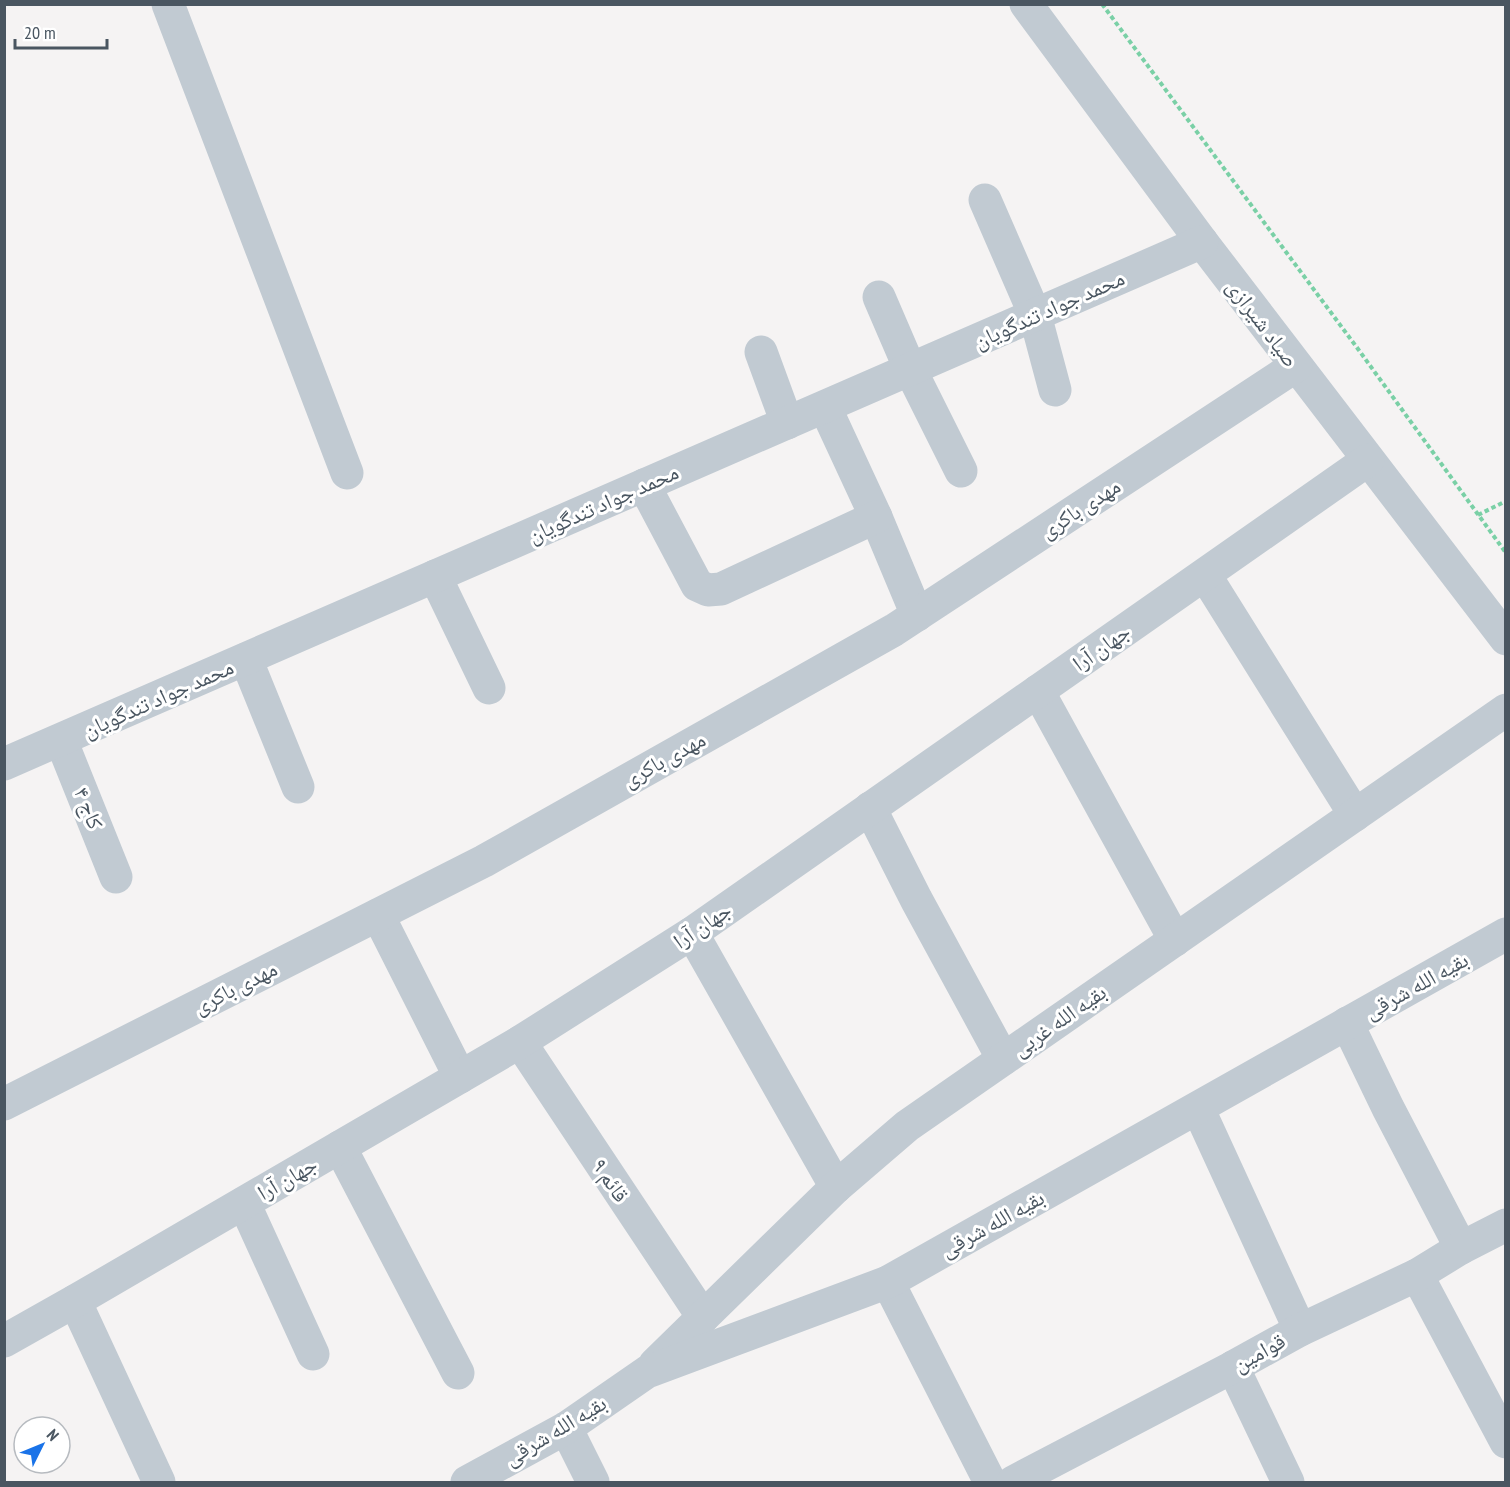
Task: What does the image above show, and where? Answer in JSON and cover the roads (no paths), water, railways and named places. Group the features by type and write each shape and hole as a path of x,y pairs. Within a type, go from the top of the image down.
{"street":[{"path":"168,4 347,473"},
{"name":"صیاد شیرازی","path":"1026,4 1202,242 1506,639"},
{"path":"985,200 1035,315 1055,390"},
{"name":"محمد جواد تندگویان","path":"4,764 1202,242"},
{"path":"879,297 910,369 961,471"},
{"path":"761,352 787,423"},
{"name":"مهدی باکری","path":"4,1104 484,861 894,630 1296,366"},
{"path":"825,406 876,517 917,615"},
{"name":"جهان آرا","path":"4,1341 520,1042 692,933 1368,460"},
{"path":"644,485 697,585 708,590 721,589 876,517"},
{"path":"1205,574 1355,815"},
{"path":"435,576 489,688"},
{"path":"246,659 298,787"},
{"path":"1038,691 1175,940"},
{"name":"بقیه الله غربی","path":"647,1372 836,1187 907,1126 1506,710"},
{"name":"کاج ۴","path":"61,740 116,877"},
{"path":"870,808 916,899 1003,1059"},
{"path":"378,915 460,1077"},
{"path":"692,933 836,1187"},
{"name":"بقیه الله شرقی","path":"472,1481 566,1428 647,1372 888,1282 1506,934"},
{"path":"1347,1023 1388,1108 1461,1248"},
{"name":"قائم ۹","path":"520,1042 703,1317"},
{"path":"1198,1108 1300,1330"},
{"path":"340,1147 458,1373"},
{"path":"244,1203 312,1354"},
{"name":"قوامین","path":"1013,1482 1064,1470 1233,1367 1300,1330 1417,1275 1461,1248 1506,1225"},
{"path":"1417,1275 1506,1442"},
{"path":"888,1282 990,1482"},
{"path":"75,1301 159,1482"},
{"path":"1233,1367 1288,1482"},
{"path":"566,1428 593,1482"}]}
